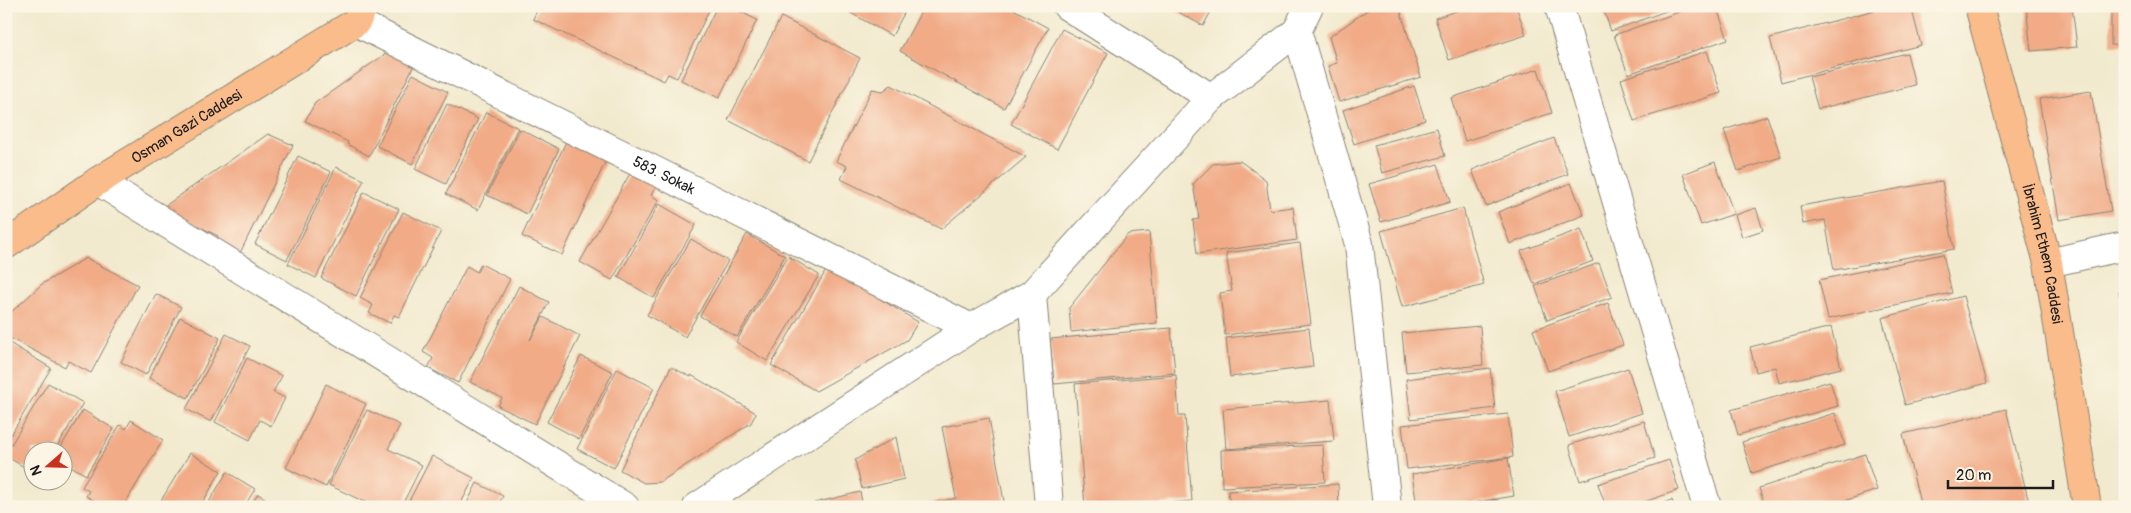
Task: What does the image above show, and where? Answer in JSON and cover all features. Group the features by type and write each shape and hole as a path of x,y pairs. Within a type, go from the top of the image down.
{"main road":[{"name":"İbrahim Ethem Caddesi","path":"1979,6 2048,263 2087,507"},
{"name":"Osman Gazi Caddesi","path":"6,245 98,181 360,14"}],"street":[{"path":"1067,6 1212,98"},
{"path":"697,507 971,328 1032,294 1212,98 1297,31 1309,6"},
{"path":"1559,6 1707,507"},
{"name":"583. Sokak","path":"360,14 971,328"},
{"path":"1297,31 1359,244 1386,507"},
{"path":"98,181 625,507"},
{"path":"2048,263 2125,246"},
{"path":"1032,294 1049,507"}],"building":[{"path":"539,6 711,6 677,78 668,74 664,81 533,19"},
{"path":"717,6 729,6 757,20 719,98 681,80"},
{"path":"838,6 908,6 892,36"},
{"path":"924,6 1008,6 1048,28 1004,108 900,51"},
{"path":"1174,6 1214,6 1203,26 1173,9"},
{"path":"1373,6 1399,6 1421,77 1339,102 1328,66 1337,63 1329,37"},
{"path":"1471,6 1516,6 1526,35 1449,60 1435,18"},
{"path":"1602,6 1680,6 1611,31"},
{"path":"1696,6 1716,6 1728,39 1628,74 1614,35"},
{"path":"1890,6 1911,6 1921,45 1781,82 1770,38"},
{"path":"2026,6 2072,6 2077,47 2031,51"},
{"path":"2111,6 2125,6 2125,45 2111,45"},
{"path":"781,17 860,58 808,161 728,120"},
{"path":"1062,29 1108,53 1057,149 1011,124"},
{"path":"394,48 417,59 369,156 347,144 348,142 305,121 315,103"},
{"path":"1707,51 1721,93 1634,121 1621,79"},
{"path":"1907,53 1915,85 1818,109 1809,77"},
{"path":"1538,69 1552,113 1465,141 1451,98"},
{"path":"413,74 448,92 412,164 377,146"},
{"path":"891,85 1026,157 941,229 841,179 847,166 836,161 872,89 883,91"},
{"path":"1414,86 1425,120 1354,144 1343,110"},
{"path":"2091,91 2111,211 2059,220 2039,99"},
{"path":"447,104 478,119 446,184 415,169"},
{"path":"486,112 518,128 478,210 446,194"},
{"path":"1767,116 1781,157 1738,171 1724,130"},
{"path":"1437,128 1445,156 1382,173 1374,145"},
{"path":"520,129 559,149 527,214 487,195"},
{"path":"570,133 610,152 562,255 522,236"},
{"path":"268,134 293,145 240,253 216,241 218,236 162,208"},
{"path":"1554,138 1568,174 1486,206 1472,170"},
{"path":"298,156 331,172 287,260 255,244"},
{"path":"1240,161 1266,180 1270,210 1293,207 1297,240 1197,254 1193,220 1199,219 1193,184 1213,164"},
{"path":"1715,162 1734,214 1701,225 1683,174"},
{"path":"1438,164 1450,202 1381,222 1369,184"},
{"path":"336,167 364,180 316,278 288,264"},
{"path":"632,170 657,185 651,195 659,200 612,280 580,262"},
{"path":"1942,181 1954,249 1834,270 1825,220 1803,224 1800,206"},
{"path":"1571,183 1584,215 1510,244 1498,212"},
{"path":"364,192 399,209 356,296 321,278"},
{"path":"659,204 696,225 654,298 618,277"},
{"path":"1463,208 1484,285 1402,307 1381,231"},
{"path":"1756,208 1763,230 1742,237 1735,215"},
{"path":"403,212 441,231 399,317 394,315 390,323 369,313 373,305 360,298"},
{"path":"1581,229 1593,261 1534,284 1521,251"},
{"path":"1149,232 1157,323 1071,332 1069,308 1128,234"},
{"path":"747,234 785,256 737,337 700,316"},
{"path":"691,239 728,261 685,337 647,315"},
{"path":"1300,243 1311,324 1225,335 1220,293 1232,291 1226,253"},
{"path":"1943,254 1952,293 1828,319 1819,280"},
{"path":"788,256 819,275 767,361 736,342"},
{"path":"86,258 138,285 91,373 68,361 65,367 6,336 6,317 42,284"},
{"path":"1599,263 1612,297 1547,320 1535,286"},
{"path":"481,264 510,279 458,383 428,368 433,358 423,352 467,266 477,272"},
{"path":"828,267 918,322 907,340 816,391 771,365"},
{"path":"519,286 549,302 530,340 543,317 580,336 535,424 498,406 502,398 470,382"},
{"path":"2125,291 2125,311 2124,311 2119,292"},
{"path":"156,294 181,307 146,375 121,362"},
{"path":"1963,296 1987,383 1905,405 1882,318"},
{"path":"1608,303 1623,345 1548,371 1533,330"},
{"path":"180,317 220,338 188,398 149,378"},
{"path":"1480,326 1483,365 1406,372 1402,333"},
{"path":"1831,327 1841,368 1779,383 1775,367 1756,372 1750,347"},
{"path":"1171,328 1175,373 1054,384 1050,339"},
{"path":"1309,328 1313,367 1230,377 1226,338"},
{"path":"226,334 250,346 211,422 186,409"},
{"path":"6,341 51,368 6,443"},
{"path":"581,356 613,372 579,439 547,422"},
{"path":"247,358 282,376 273,392 285,398 271,426 260,420 250,440 215,422"},
{"path":"671,367 691,377 691,375 756,413 751,423 660,482 644,483 620,470"},
{"path":"1490,368 1495,408 1411,419 1406,379"},
{"path":"1628,368 1642,413 1569,437 1555,391"},
{"path":"617,369 654,388 614,468 577,449"},
{"path":"1176,375 1179,416 1185,416 1192,501 1122,507 1085,507 1075,384"},
{"path":"1830,381 1838,406 1738,435 1731,410"},
{"path":"48,383 83,403 61,440 22,440 22,466 6,456"},
{"path":"326,384 366,404 326,487 286,468"},
{"path":"1330,400 1334,441 1226,449 1223,409"},
{"path":"2006,409 2030,507 1921,507 1903,434"},
{"path":"83,410 114,429 86,475 72,467 72,440 65,440"},
{"path":"367,410 400,425 388,449 422,465 401,507 375,507 329,485"},
{"path":"1835,413 1845,445 1752,473 1742,442"},
{"path":"1508,414 1513,457 1407,469 1402,425"},
{"path":"2125,417 2125,439 2124,439 2120,419"},
{"path":"989,418 1005,507 914,507 956,498 942,427"},
{"path":"131,420 163,440 123,507 105,507 86,496 89,491 82,487 120,425 126,429"},
{"path":"1644,421 1655,458 1580,481 1569,445"},
{"path":"896,437 904,479 862,489 855,460"},
{"path":"1323,445 1325,482 1222,487 1221,450"},
{"path":"190,453 221,471 200,507 157,507"},
{"path":"1865,454 1877,490 1826,507 1765,507 1759,488"},
{"path":"432,456 474,478 459,507 406,507"},
{"path":"1508,458 1514,496 1448,507 1417,507 1412,474"},
{"path":"1669,460 1679,490 1629,507 1606,507 1598,484"},
{"path":"227,472 255,489 244,507 206,507"},
{"path":"477,483 503,496 497,507 465,507"},
{"path":"1338,484 1339,507 1230,507 1228,491"},
{"path":"860,492 863,507 815,507 814,503"},
{"path":"258,494 280,507 250,507"},
{"path":"1498,500 1500,507 1463,507 1463,506"},
{"path":"1672,500 1674,507 1654,507 1654,506"}]}
